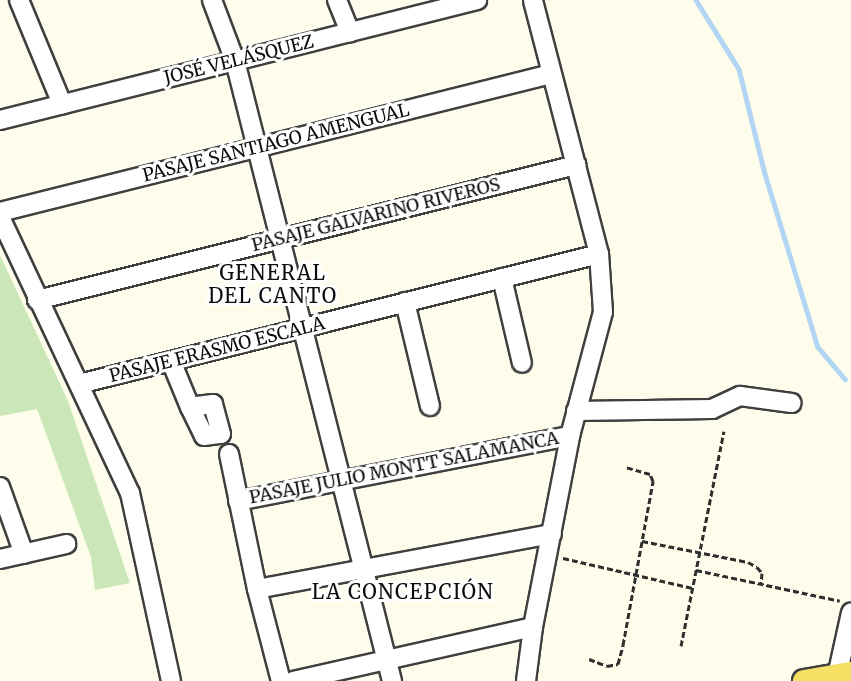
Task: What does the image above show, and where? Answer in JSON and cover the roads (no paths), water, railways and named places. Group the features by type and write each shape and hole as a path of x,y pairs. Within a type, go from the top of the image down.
{"main road":[{"path":"804,681 842,676"}],"street":[{"path":"19,0 62,104"},
{"path":"212,0 235,61 392,681"},
{"path":"337,0 350,32"},
{"name":"JOSÉ VELÁSQUEZ","path":"0,120 477,0"},
{"path":"526,681 533,627 570,436 603,312 599,254 533,0"},
{"name":"PASAJE SANTIAGO AMENGUAL","path":"0,212 551,74"},
{"name":"PASAJE GALVARINO RIVEROS","path":"37,300 576,165"},
{"path":"0,217 129,493 171,681"},
{"name":"PASAJE ERASMO ESCALA","path":"79,384 599,254"},
{"path":"502,278 522,363"},
{"path":"405,302 430,406"},
{"path":"171,361 190,407"},
{"path":"576,411 712,409 740,396 792,402"},
{"name":"PASAJE JULIO MONTT SALAMANCA","path":"238,501 570,436"},
{"path":"229,454 257,589 281,681"},
{"path":"0,487 24,554"},
{"path":"257,589 552,534"},
{"path":"0,559 66,544"},
{"path":"842,676 851,613"},
{"path":"293,681 533,627"}],"waterway":[{"path":"696,0 739,69 765,174 818,347 845,379"}],"district":[{"name":"GENERAL DEL CANTO","path":"273,284"},
{"name":"LA CONCEPCIÓN","path":"403,591"}]}
